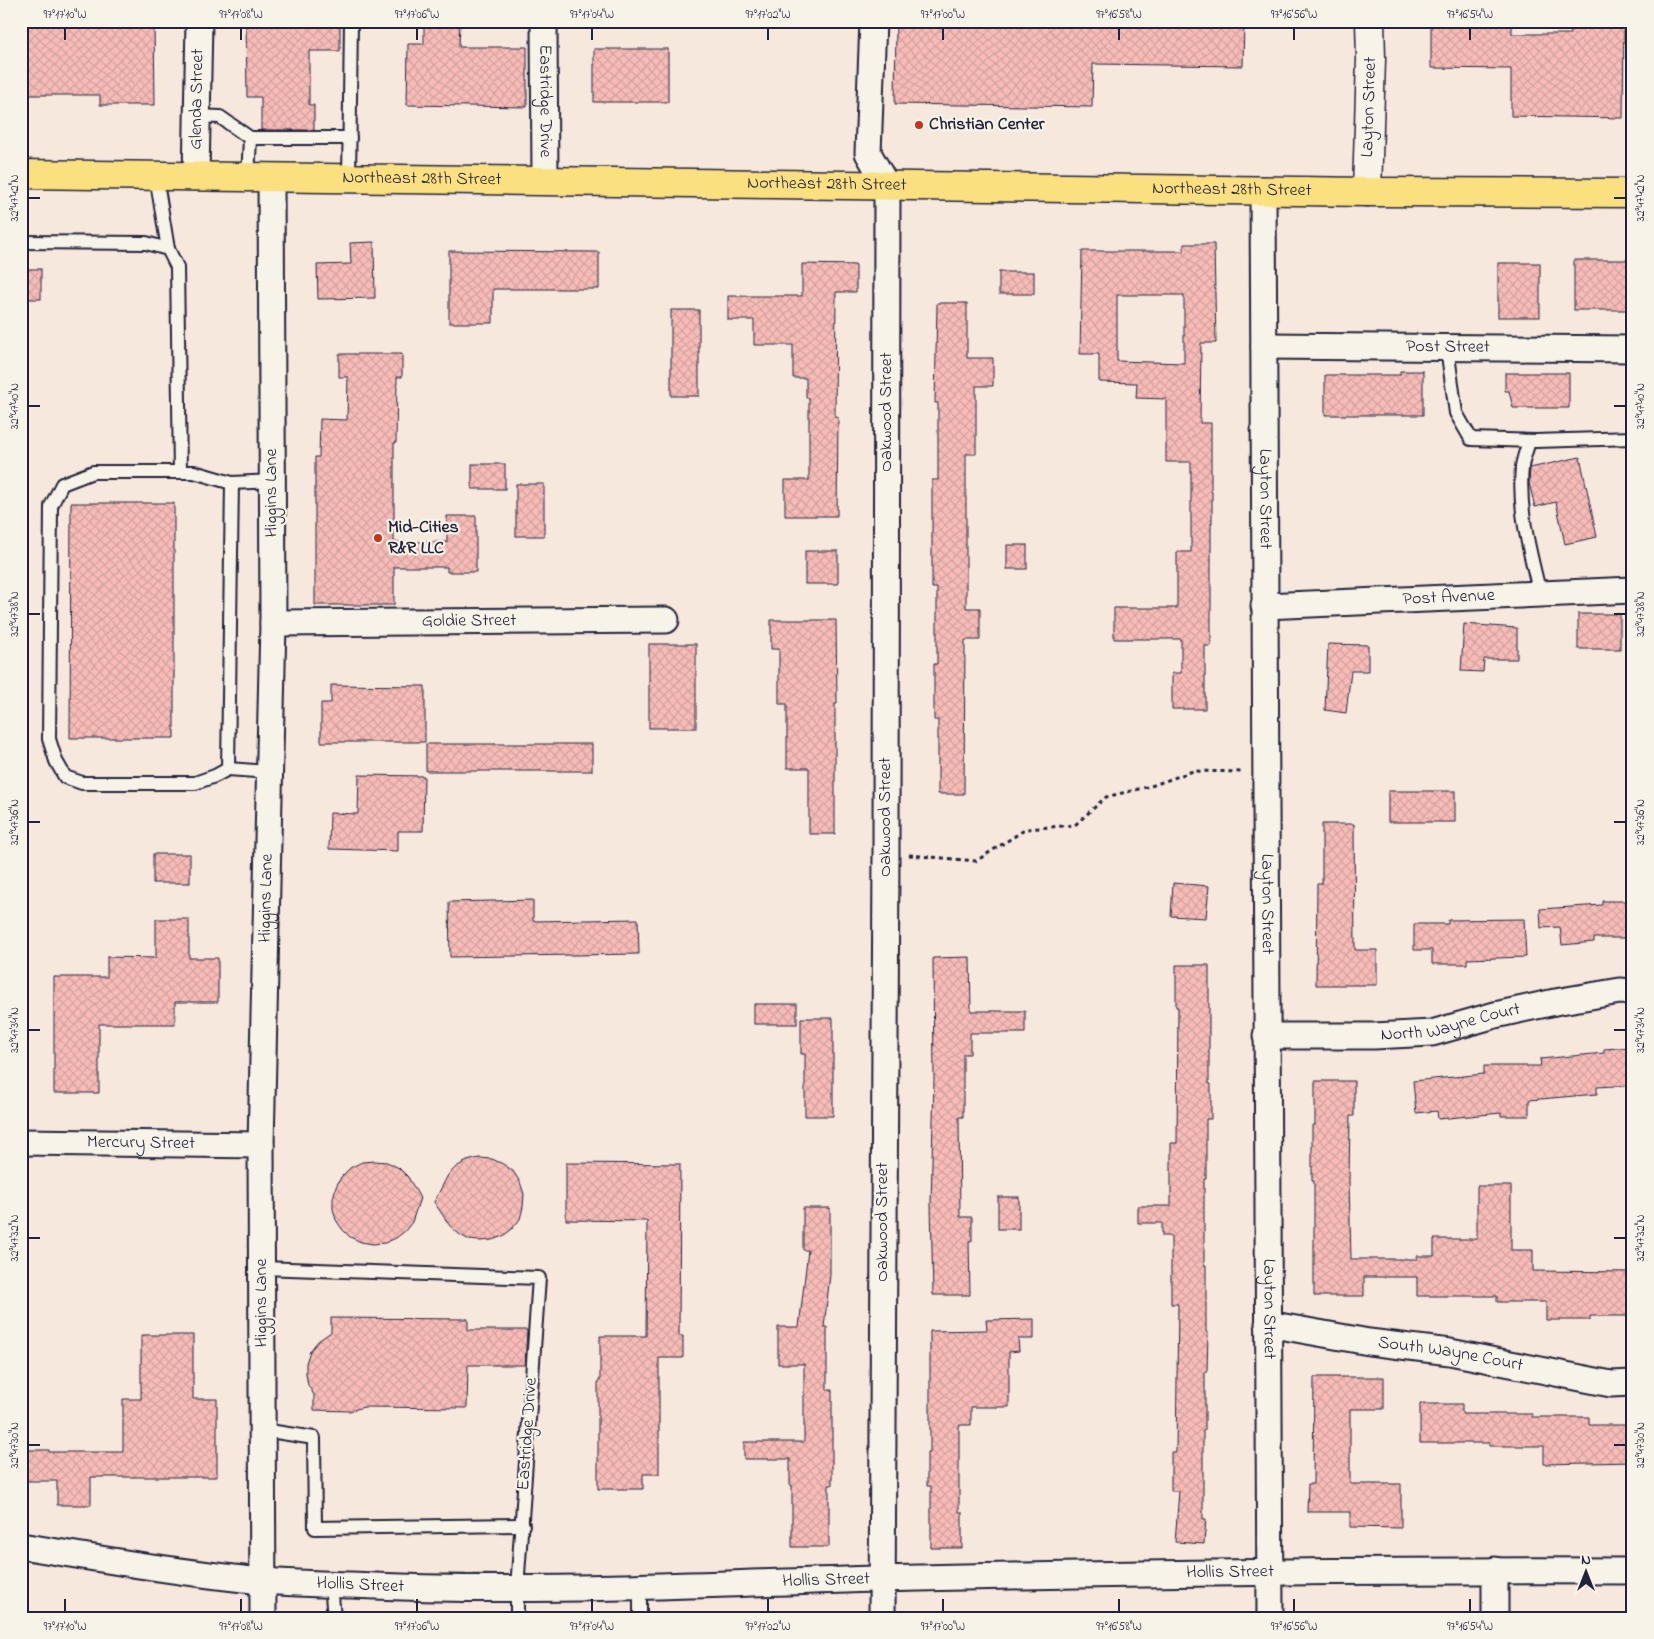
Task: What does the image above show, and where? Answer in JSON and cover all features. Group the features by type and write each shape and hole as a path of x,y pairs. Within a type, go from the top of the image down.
{"main road":[{"name":"Northeast 28th Street","path":"22,174 1367,192 1633,193"}],"street":[{"name":"Glenda Street","path":"196,177 199,21"},
{"name":"Eastridge Drive","path":"544,21 546,181"},
{"path":"873,21 868,153 888,186"},
{"name":"Layton Street","path":"1367,192 1371,59 1370,21"},
{"name":"Higgins Lane","path":"260,178 272,481 273,623 261,1145 263,1618"},
{"name":"Oakwood Street","path":"882,1618 888,186"},
{"name":"Layton Street","path":"1263,190 1270,1618"},
{"name":"Post Street","path":"1264,346 1633,349"},
{"name":"Post Avenue","path":"1264,606 1633,590"},
{"name":"Goldie Street","path":"273,623 666,620"},
{"name":"North Wayne Court","path":"1266,1036 1374,1036 1432,1033 1494,1015 1555,1002 1620,991 1633,992"},
{"name":"Mercury Street","path":"21,1142 261,1145"},
{"name":"South Wayne Court","path":"1268,1324 1369,1342 1450,1352 1610,1384 1633,1383"},
{"name":"Hollis Street","path":"21,1546 142,1566 263,1581 429,1589 517,1589 882,1579 1270,1573 1494,1570 1633,1571"},
{"path":"1494,1570 1494,1618"}],"lane":[{"path":"349,179 351,21"},
{"path":"197,116 220,117 250,138 350,138"},
{"path":"250,138 260,178"},
{"path":"21,202 22,174"},
{"path":"156,176 168,249 177,268 180,472"},
{"path":"21,242 146,243 168,249"},
{"path":"1448,348 1456,413 1470,439 1529,441 1633,438"},
{"path":"1529,441 1522,466 1522,499 1529,548 1540,594"},
{"path":"269,772 228,769 195,783 82,783 66,777 56,761 49,739 51,506 62,484 93,472 194,472 232,483 272,481"},
{"path":"228,769 232,483"},
{"name":"Eastridge Drive","path":"262,1268 538,1278 523,1525 517,1589 517,1618"},
{"path":"263,1430 314,1438 315,1528 523,1525"},
{"path":"331,1584 334,1618"},
{"path":"640,1586 640,1618"}],"path":[{"path":"886,853 976,861 1026,830 1074,825 1106,797 1151,786 1193,771 1265,772"}],"building":[{"path":"24,21 154,21 155,105 100,105 100,95 24,95"},
{"path":"246,21 340,21 340,51 309,51 309,105 314,105 314,130 261,130 261,97 247,97"},
{"path":"424,21 460,21 459,47 527,47 527,107 407,105 408,44 424,44"},
{"path":"896,21 1244,21 1243,66 1093,64 1092,107 895,104"},
{"path":"1431,21 1512,22 1512,34 1571,34 1571,21 1624,21 1623,118 1511,116 1511,69 1431,68"},
{"path":"594,49 668,49 668,102 594,102"},
{"path":"374,242 375,298 318,299 317,265 351,264 350,243"},
{"path":"1184,244 1214,244 1216,343 1201,343 1200,423 1211,423 1212,492 1211,646 1205,646 1205,709 1172,709 1172,673 1181,673 1181,639 1114,639 1114,608 1177,608 1177,552 1191,552 1191,462 1166,462 1166,399 1136,398 1137,383 1099,382 1099,354 1080,354 1082,251 1184,251","holes":["1117,295 1184,295 1184,363 1117,361"]},
{"path":"449,251 599,252 599,289 493,289 493,323 449,323"},
{"path":"1574,260 1633,260 1633,310 1574,310"},
{"path":"1498,263 1540,263 1540,317 1498,317"},
{"path":"802,264 856,265 856,292 836,292 835,417 838,417 837,516 785,516 785,480 809,480 809,398 806,398 806,378 793,378 793,345 754,345 754,320 728,320 728,296 802,296"},
{"path":"21,269 41,269 41,299 21,299"},
{"path":"999,272 1034,272 1034,294 999,294"},
{"path":"937,303 967,303 967,358 993,358 993,386 976,386 976,454 966,454 966,608 980,608 980,640 965,640 964,794 938,794 938,720 934,720 934,664 937,664 937,588 932,588 932,480 938,480 938,403 935,403"},
{"path":"671,310 699,310 699,396 671,396"},
{"path":"339,354 402,354 402,377 397,377 396,443 394,443 394,542 447,542 447,516 476,516 476,572 447,572 447,567 394,567 394,605 315,605 315,457 319,457 320,419 347,420 348,377 339,377"},
{"path":"1400,371 1423,371 1423,415 1325,415 1325,375 1400,375"},
{"path":"1505,373 1569,373 1569,408 1513,408 1509,391 1505,391"},
{"path":"1580,457 1597,537 1565,544 1556,502 1535,507 1529,483 1530,468"},
{"path":"472,464 505,464 505,489 472,489"},
{"path":"516,484 544,484 544,536 516,536"},
{"path":"71,503 174,503 174,738 70,738"},
{"path":"1007,545 1027,545 1027,569 1007,569"},
{"path":"805,551 838,551 838,584 805,584"},
{"path":"1578,614 1620,614 1620,649 1578,649"},
{"path":"771,620 836,620 835,834 809,834 809,768 787,768 787,704 779,704 779,649 771,649"},
{"path":"1464,624 1517,628 1517,659 1484,659 1483,672 1461,671"},
{"path":"649,644 696,644 696,728 649,728"},
{"path":"1328,644 1368,645 1368,671 1351,671 1346,713 1325,710"},
{"path":"331,685 425,686 425,742 321,742 321,703 331,703"},
{"path":"426,744 592,744 592,771 426,771"},
{"path":"359,775 424,776 423,831 398,831 398,851 329,849 330,813 358,814"},
{"path":"1388,791 1455,791 1455,822 1388,822"},
{"path":"1322,824 1354,824 1355,950 1377,950 1377,985 1316,985 1317,884 1322,884"},
{"path":"153,854 190,854 190,883 153,883"},
{"path":"1173,883 1209,886 1206,918 1171,916"},
{"path":"533,900 533,921 638,919 639,954 450,957 449,902"},
{"path":"1602,901 1633,901 1633,938 1594,938 1594,942 1562,945 1560,927 1541,928 1540,909 1602,905"},
{"path":"156,919 189,919 189,958 218,958 218,1002 175,1002 175,1024 99,1024 99,1093 54,1093 54,977 107,977 107,957 156,958"},
{"path":"1524,919 1526,957 1467,959 1467,964 1432,964 1432,950 1414,950 1414,924 1448,924 1448,920"},
{"path":"970,957 971,1011 1025,1011 1025,1033 970,1033 970,1054 963,1054 963,1117 959,1117 960,1217 972,1217 972,1241 969,1241 970,1295 933,1295 931,1204 934,1079 933,958"},
{"path":"1176,965 1209,965 1209,1084 1211,1084 1211,1119 1206,1119 1206,1179 1204,1179 1204,1265 1206,1265 1206,1332 1208,1332 1207,1372 1205,1372 1205,1430 1203,1430 1203,1519 1206,1519 1204,1544 1175,1542 1179,1491 1171,1491 1171,1452 1176,1452 1178,1304 1171,1304 1171,1236 1162,1236 1162,1223 1138,1223 1138,1206 1171,1206 1171,1143 1177,1143 1178,1007 1176,1007"},
{"path":"754,1004 797,1004 797,1024 754,1024"},
{"path":"801,1018 833,1018 833,1116 805,1116 805,1054 801,1054"},
{"path":"1633,1047 1633,1085 1597,1087 1597,1094 1529,1100 1529,1116 1501,1116 1501,1113 1438,1119 1437,1111 1416,1113 1413,1081 1484,1074 1484,1066 1541,1066 1540,1059 1604,1053 1604,1049"},
{"path":"1315,1081 1354,1081 1354,1116 1350,1116 1351,1259 1417,1259 1417,1256 1434,1256 1434,1239 1477,1239 1477,1186 1511,1186 1511,1250 1533,1250 1533,1271 1633,1272 1633,1316 1590,1316 1590,1320 1546,1320 1546,1302 1497,1302 1497,1296 1417,1296 1417,1277 1364,1277 1364,1296 1314,1296 1312,1125 1315,1125"},
{"path":"479,1158 492,1159 513,1171 520,1182 524,1194 520,1219 503,1236 492,1240 469,1240 459,1234 450,1226 434,1202 448,1175 456,1167 467,1161"},
{"path":"362,1162 387,1162 399,1168 408,1177 420,1198 412,1222 405,1231 385,1243 373,1244 361,1242 350,1237 342,1229 336,1220 333,1198 341,1177 350,1168"},
{"path":"566,1163 680,1164 679,1336 683,1336 683,1358 659,1358 659,1474 643,1474 643,1489 598,1489 598,1381 600,1381 600,1336 646,1336 647,1221 566,1220"},
{"path":"998,1197 1019,1197 1019,1229 998,1229"},
{"path":"803,1208 830,1208 830,1275 824,1327 827,1327 827,1390 832,1390 832,1485 829,1485 829,1547 792,1547 790,1459 744,1459 744,1442 804,1442 804,1364 778,1364 778,1327 799,1327 808,1250 803,1250"},
{"path":"331,1318 468,1319 468,1330 527,1330 525,1365 468,1365 467,1408 364,1407 349,1411 314,1410 314,1395 308,1385 306,1363 310,1351 318,1341 331,1332"},
{"path":"1034,1319 1034,1339 1018,1339 1019,1351 1009,1352 1009,1407 971,1407 971,1425 959,1425 959,1512 962,1512 962,1548 931,1548 931,1486 927,1486 927,1453 930,1453 930,1331 987,1330 986,1320"},
{"path":"141,1335 193,1335 193,1399 217,1399 217,1477 91,1477 91,1505 57,1505 57,1481 21,1481 21,1450 123,1452 123,1399 141,1399"},
{"path":"1314,1377 1384,1377 1384,1409 1350,1409 1350,1484 1401,1484 1401,1528 1350,1527 1350,1512 1307,1512 1308,1484 1313,1484"},
{"path":"1420,1404 1462,1404 1462,1414 1532,1414 1532,1417 1589,1417 1589,1425 1633,1425 1633,1462 1544,1464 1544,1446 1489,1446 1489,1443 1420,1443"}],"place":[{"name":"Christian Center","path":"919,125"},
{"name":"Mid-Cities R&R LLC","path":"378,538"}]}
